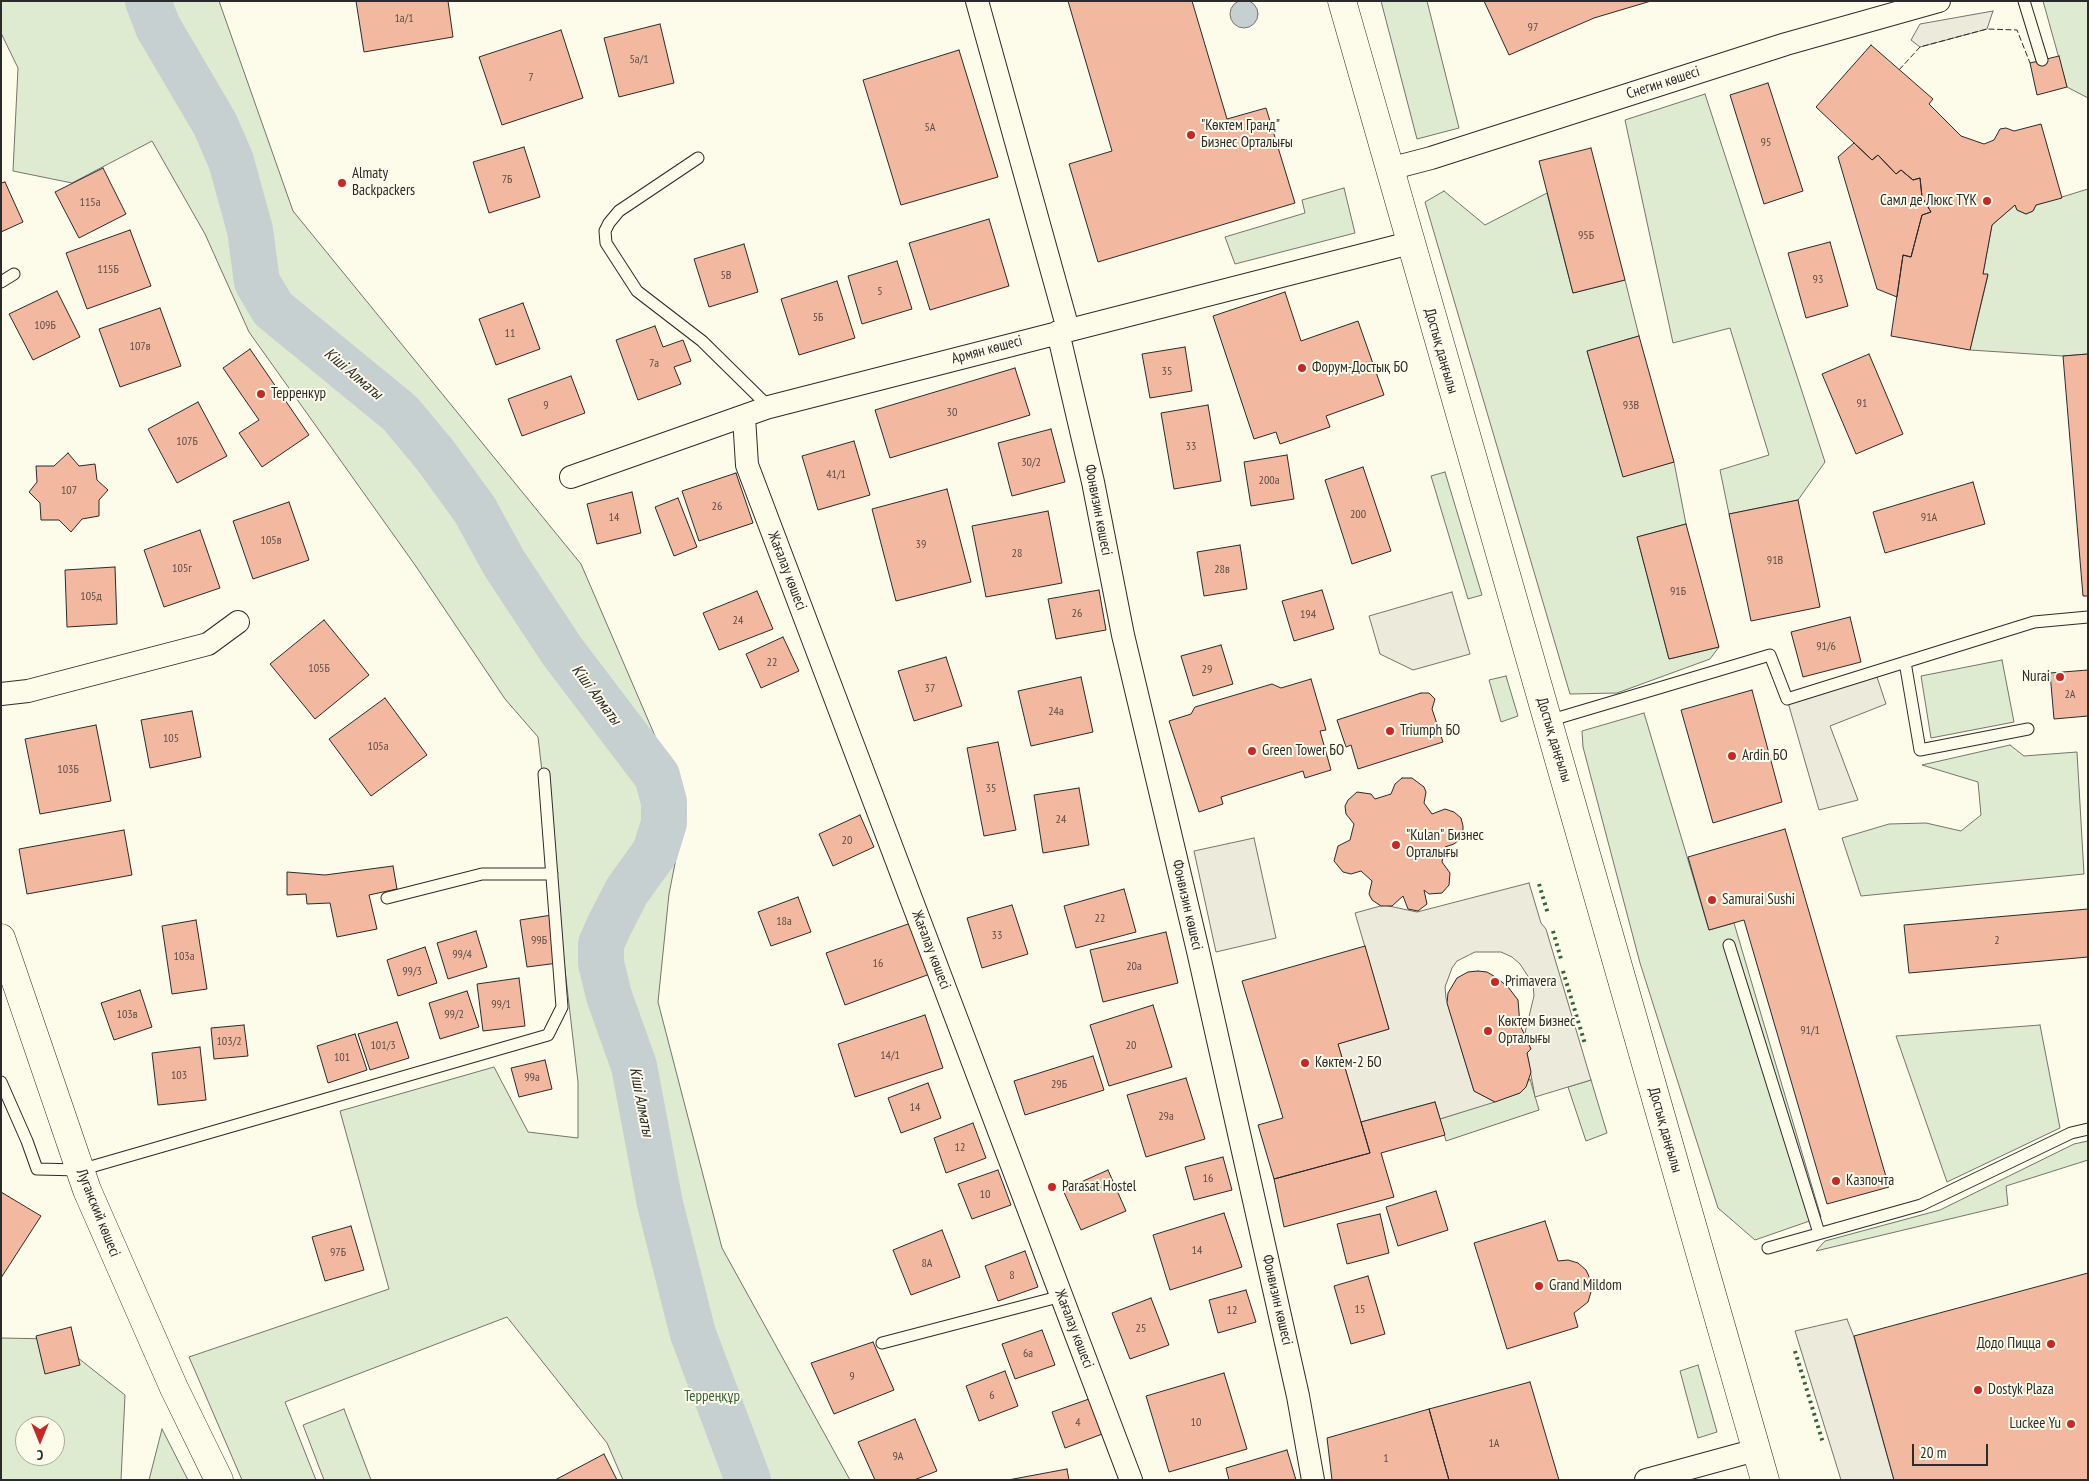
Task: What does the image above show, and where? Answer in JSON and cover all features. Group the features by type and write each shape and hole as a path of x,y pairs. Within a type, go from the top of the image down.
{"main road":[{"name":"Достық даңғылы","path":"1342,1 1410,243 1590,862 1765,1480"},
{"name":"Луганский көшесі","path":"1,938 80,1170 174,1388 219,1480"}],"street":[{"name":"Фонвизин көшесі","path":"977,1 1063,330 1123,635 1198,951 1294,1376 1313,1480"},
{"name":"Снегин көшесі","path":"1389,169 1431,158 1786,44 1939,1"},
{"name":"Армян көшесі","path":"571,477 769,407 1063,330 1410,243"},
{"name":"Жағалау көшесі","path":"744,417 747,465 1132,1480"},
{"path":"1,694 28,691 208,644 238,622"},
{"path":"1646,1480 1756,1450"}],"lane":[{"path":"2024,1 2042,60"},
{"path":"698,158 619,211 609,223 605,232 606,243 636,292 702,341 769,407"},
{"path":"1,282 14,274"},
{"path":"1548,722 1770,655 1787,699 2034,622 2088,617"},
{"path":"1905,662 1920,750 2028,729"},
{"path":"1,1082 28,1141 37,1169 80,1170 548,1035 562,1007 544,774"},
{"path":"387,898 482,874 552,874"},
{"path":"1729,945 1819,1233"},
{"path":"1768,1248 1921,1205 2071,1132 2088,1130"},
{"path":"882,1343 970,1322 1062,1296"}],"green space":[{"name":"Терреңқұр","path":"1,1 219,1 293,211 581,564 686,808 669,894 658,1002 722,1248 850,1480 623,1480 607,1443 507,1317 285,1402 316,1480 242,1480 189,1357 389,1289 340,1111 494,1067 528,1132 578,1138 578,1082 538,737 505,699 415,565 249,332 205,234 152,141 72,183 13,171 18,68 1,33"},
{"path":"1381,1 1427,1 1459,128 1417,139"},
{"path":"2043,1 2088,1 2088,98 2067,87"},
{"path":"1705,94 1825,462 1798,500 1729,514 1720,470 1769,455 1730,328 1673,343 1625,120"},
{"path":"1344,188 1355,233 1235,264 1225,237 1305,213 1302,200"},
{"path":"2088,189 2088,354 2063,356 1970,350 1988,275 1983,274 1992,225 2015,205 2017,210 2026,214 2033,211 2036,205"},
{"path":"1444,191 1485,225 1547,193 1573,293 1625,280 1639,336 1587,351 1623,476 1674,462 1686,524 1637,537 1669,659 1719,647 1710,659 1617,693 1570,694 1425,202"},
{"path":"1445,472 1482,595 1468,599 1431,476"},
{"path":"2002,660 2014,722 1931,738 1921,676"},
{"path":"1506,676 1518,716 1501,722 1489,680"},
{"path":"1644,713 1709,930 1734,923 1821,1217 1755,1240 1718,1208 1640,963 1583,747 1582,731"},
{"path":"2010,745 2024,756 2077,752 2084,874 1861,896 1842,838 1889,824 1926,823 1961,831 1981,815 1978,782 1922,765"},
{"path":"2040,1025 2060,1128 1947,1182 1896,1036"},
{"path":"1530,1079 1539,1110 1446,1141 1440,1119 1520,1093"},
{"path":"1591,1080 1607,1133 1586,1141 1568,1087"},
{"path":"2088,1141 2088,1160 2006,1186 2008,1205 1816,1251 1825,1241 1940,1210 2074,1144"},
{"path":"1,1338 54,1339 125,1395 121,1480 1,1480"},
{"path":"1698,1365 1717,1432 1698,1438 1680,1371"},
{"path":"344,1409 371,1480 324,1480 303,1425"},
{"path":"162,1429 188,1480 149,1480"}],"shaded area":[{"path":"1244,0 1254,4 1258,14 1254,24 1244,28 1234,24 1230,14 1234,4"},
{"path":"1993,11 1987,29 1920,47 1911,40 1920,24"},
{"path":"1452,592 1470,654 1413,670 1380,654 1369,616"},
{"path":"1875,671 1886,704 1830,726 1858,800 1819,810 1787,699"},
{"path":"1254,838 1276,938 1216,952 1194,851"},
{"path":"1529,883 1541,923 1546,929 1591,1080 1535,1097 1527,1053 1531,1049 1524,1037 1534,996 1533,984 1520,964 1512,957 1501,952 1475,952 1457,961 1452,968 1445,987 1446,998 1474,1091 1495,1102 1440,1119 1435,1102 1361,1122 1338,1044 1389,1029 1355,913 1384,905 1417,912"},
{"path":"1847,1319 1854,1337 1894,1480 1841,1480 1795,1331"}],"building":[{"path":"356,1 448,1 453,37 364,52"},
{"name":"\"Көктем Гранд\" Бизнес Орталығы","path":"1068,1 1192,1 1227,119 1266,108 1295,203 1098,262 1069,164 1112,151"},
{"path":"1484,1 1651,1 1594,18 1509,55"},
{"path":"660,24 674,83 619,97 604,38"},
{"path":"561,30 583,98 502,125 479,57"},
{"name":"Самл де Люкс ТҮК","path":"1871,45 1933,99 1929,104 1961,136 1984,144 1994,140 2000,129 2006,128 2014,131 2041,124 2062,198 2036,205 2033,211 2026,214 2017,210 2015,205 1992,225 1983,274 1988,274 1970,350 1891,336 1903,255 1911,257 1922,215 1931,212 1922,197 1920,178 1913,180 1901,170 1896,174 1878,155 1872,160 1816,107"},
{"path":"959,50 998,177 901,205 863,80"},
{"path":"2059,56 2067,87 2037,95 2030,63"},
{"path":"1768,83 1803,191 1764,204 1730,95"},
{"path":"1854,143 1872,160 1878,155 1896,174 1901,170 1913,180 1920,178 1922,197 1931,212 1922,215 1911,257 1903,255 1897,297 1877,289 1838,157"},
{"path":"524,147 540,197 489,213 473,162"},
{"path":"1591,148 1625,280 1573,293 1539,161"},
{"path":"103,168 126,214 79,238 55,192"},
{"path":"5,182 23,222 1,232 1,183"},
{"path":"989,219 1009,286 930,310 909,243"},
{"path":"130,230 151,286 87,309 66,253"},
{"path":"1830,242 1848,306 1806,318 1788,253"},
{"path":"744,244 758,292 709,307 694,259"},
{"path":"897,261 912,309 862,324 848,276"},
{"path":"837,281 855,338 799,355 781,299"},
{"path":"57,291 80,337 33,360 9,314"},
{"name":"Форум-Достық БО","path":"1285,292 1301,341 1358,321 1384,395 1326,416 1330,427 1280,444 1276,432 1254,439 1213,316"},
{"path":"523,303 540,349 496,365 479,319"},
{"path":"160,308 181,366 120,387 99,329"},
{"path":"655,326 663,347 683,340 691,361 674,367 681,384 638,400 616,340"},
{"path":"1639,336 1674,462 1623,477 1587,351"},
{"path":"1185,347 1192,391 1150,398 1142,354"},
{"name":"Терренкур","path":"250,349 309,435 262,467 239,433 259,420 223,368"},
{"path":"1869,354 1903,434 1856,454 1822,374"},
{"path":"2088,354 2088,596 2083,596 2063,356"},
{"path":"1015,368 1030,415 890,458 875,410"},
{"path":"571,376 585,413 522,436 508,399"},
{"path":"198,402 227,456 177,483 148,429"},
{"path":"1208,405 1221,481 1174,489 1161,413"},
{"path":"1051,429 1065,482 1012,496 998,443"},
{"path":"854,441 870,495 818,510 802,456"},
{"path":"68,453 79,466 95,464 97,480 108,490 99,500 99,516 82,519 71,532 59,520 41,520 40,503 29,492 37,482 36,466 54,466"},
{"path":"1287,455 1294,499 1251,506 1244,462"},
{"path":"1363,467 1391,551 1352,564 1325,480"},
{"path":"736,473 753,523 699,541 682,491"},
{"path":"1973,482 1985,524 1885,553 1873,512"},
{"path":"947,489 971,582 896,601 872,509"},
{"path":"632,492 641,533 597,544 587,504"},
{"path":"678,498 697,547 674,556 655,507"},
{"path":"1798,500 1820,607 1751,621 1729,514"},
{"path":"289,502 309,560 253,579 233,521"},
{"path":"1048,511 1062,583 986,597 972,526"},
{"path":"1686,524 1719,647 1669,659 1637,537"},
{"path":"200,530 220,588 164,607 144,550"},
{"path":"1240,545 1247,589 1204,596 1197,552"},
{"path":"115,567 117,624 67,627 65,570"},
{"path":"1099,590 1106,630 1056,639 1048,599"},
{"path":"1322,590 1334,629 1294,641 1282,601"},
{"path":"757,591 773,629 719,650 703,613"},
{"path":"1850,617 1861,662 1803,677 1791,632"},
{"path":"324,620 369,675 315,719 270,664"},
{"path":"783,637 799,671 761,688 746,654"},
{"path":"1221,645 1233,684 1193,696 1181,656"},
{"path":"946,657 962,706 914,721 898,671"},
{"path":"2088,670 2088,716 2054,719 2050,673"},
{"path":"1081,677 1093,732 1031,746 1018,691"},
{"name":"Green Tower БО","path":"1311,679 1326,730 1320,731 1331,770 1305,778 1303,771 1221,797 1223,804 1199,812 1169,721 1191,714 1195,707 1272,684 1281,688"},
{"name":"Ardin БО","path":"1752,690 1782,802 1713,823 1681,710"},
{"name":"Triumph БО","path":"1421,693 1429,693 1435,699 1432,709 1443,742 1358,769 1351,745 1346,747 1337,720"},
{"path":"385,698 427,755 371,796 329,739"},
{"path":"192,711 201,757 150,768 141,720"},
{"path":"96,725 111,801 40,814 25,739"},
{"path":"998,742 1016,830 984,836 967,748"},
{"name":"\"Kulan\" Бизнес Орталығы","path":"1402,778 1412,778 1424,787 1426,792 1424,803 1432,814 1445,809 1454,812 1461,818 1463,826 1463,834 1459,840 1445,847 1442,862 1450,873 1449,885 1442,893 1429,894 1424,890 1427,904 1418,911 1408,909 1403,896 1392,906 1381,906 1372,900 1369,894 1372,881 1361,871 1351,874 1343,872 1334,861 1338,846 1350,840 1354,824 1346,814 1345,806 1348,800 1357,792 1371,794 1375,799 1391,794 1395,784"},
{"path":"1079,788 1089,845 1043,853 1034,795"},
{"path":"860,815 874,847 833,866 819,834"},
{"path":"1785,829 1889,1187 1827,1204 1744,920 1709,930 1688,857"},
{"path":"124,830 132,875 27,894 19,849"},
{"path":"393,866 397,889 369,895 377,929 337,937 330,903 307,904 306,894 287,895 287,872 325,875"},
{"path":"1124,889 1136,932 1076,948 1064,906"},
{"path":"798,897 811,932 771,946 758,912"},
{"path":"1012,905 1028,954 982,968 967,918"},
{"path":"2088,909 2088,957 1909,973 1904,925"},
{"path":"552,915 558,963 527,967 520,920"},
{"path":"196,920 207,989 172,994 162,926"},
{"path":"911,923 930,974 845,1005 826,953"},
{"path":"476,931 487,967 448,979 437,943"},
{"path":"1166,932 1178,983 1103,1002 1090,950"},
{"name":"Көктем-2 БО","path":"1365,946 1389,1029 1338,1044 1370,1153 1274,1179 1258,1125 1283,1118 1242,981"},
{"path":"425,947 437,983 398,996 387,960"},
{"name":"Көктем Бизнес Орталығы","path":"1468,972 1487,972 1497,978 1508,987 1518,1000 1520,1025 1531,1049 1527,1053 1531,1072 1526,1087 1520,1093 1495,1102 1474,1091 1447,1003 1448,993 1457,978"},
{"path":"519,978 525,1026 483,1031 477,984"},
{"path":"140,990 152,1027 114,1040 101,1003"},
{"path":"467,991 479,1027 440,1039 429,1003"},
{"path":"1153,1005 1172,1067 1109,1086 1090,1025"},
{"path":"925,1015 943,1068 855,1097 838,1044"},
{"path":"397,1022 409,1058 370,1070 358,1034"},
{"path":"244,1025 248,1056 214,1059 211,1028"},
{"path":"355,1034 367,1070 328,1083 317,1046"},
{"path":"200,1047 206,1100 158,1105 152,1053"},
{"path":"1093,1056 1104,1090 1025,1115 1014,1081"},
{"path":"545,1060 552,1089 519,1097 511,1068"},
{"path":"1186,1078 1205,1139 1146,1157 1127,1095"},
{"path":"928,1083 941,1118 901,1133 888,1098"},
{"path":"1435,1102 1445,1135 1381,1153 1394,1197 1284,1227 1274,1179 1370,1153 1361,1122"},
{"path":"973,1123 986,1158 946,1173 934,1138"},
{"path":"1223,1157 1232,1190 1194,1200 1185,1167"},
{"path":"998,1170 1011,1205 972,1219 958,1184"},
{"path":"1108,1170 1126,1211 1081,1230 1063,1190"},
{"path":"1436,1191 1448,1230 1398,1246 1386,1207"},
{"path":"1,1192 41,1216 1,1278"},
{"path":"1224,1213 1242,1267 1170,1290 1153,1235"},
{"path":"1380,1214 1389,1253 1347,1264 1337,1224"},
{"name":"Grand Mildom","path":"1545,1221 1558,1261 1568,1260 1578,1263 1586,1270 1591,1281 1591,1292 1588,1302 1574,1313 1578,1327 1507,1349 1474,1243"},
{"path":"351,1226 364,1270 325,1281 312,1237"},
{"path":"942,1230 960,1277 911,1295 893,1250"},
{"path":"1025,1251 1038,1287 998,1301 985,1266"},
{"name":"Dostyk Plaza","path":"2088,1273 2088,1480 1894,1480 1854,1336"},
{"path":"1368,1276 1385,1334 1351,1344 1334,1286"},
{"path":"1246,1290 1256,1322 1218,1333 1209,1300"},
{"path":"1151,1298 1169,1345 1130,1359 1112,1313"},
{"path":"71,1327 80,1365 45,1374 36,1336"},
{"path":"1042,1330 1055,1365 1015,1379 1002,1344"},
{"path":"873,1342 894,1390 834,1414 811,1363"},
{"path":"1005,1371 1018,1406 979,1421 966,1386"},
{"path":"1224,1373 1247,1449 1169,1472 1146,1396"},
{"path":"1530,1382 1559,1480 1449,1480 1429,1409"},
{"path":"1092,1398 1105,1433 1065,1448 1052,1412"},
{"path":"1429,1409 1449,1480 1332,1480 1327,1438"},
{"path":"915,1419 937,1471 914,1480 875,1480 858,1442"},
{"path":"1287,1450 1296,1480 1229,1480 1226,1468"},
{"path":"604,1454 617,1480 555,1480"},
{"path":"1067,1469 1069,1480 1008,1480"}],"waterway":[{"name":"Кіші Алматы","path":"148,1 158,27 215,124 231,161 250,230 257,282 273,309 400,413 435,455 475,510 504,563 562,651 657,776 664,802 664,823 655,852 627,891 609,926 601,944 601,963 609,996 634,1066 660,1204 693,1334 748,1480"}],"hedge":[{"path":"1539,884 1548,914"},
{"path":"1553,931 1561,959"},
{"path":"1563,971 1585,1044"},
{"path":"1795,1351 1823,1443"}],"fence":[{"path":"1899,70 1920,47 1987,29 2017,30 2030,63"}],"place":[{"name":"\"Көктем Гранд\" Бизнес Орталығы","path":"1191,135"},
{"name":"Almaty Backpackers","path":"342,183"},
{"name":"Самл де Люкс ТҮК","path":"1987,201"},
{"name":"Форум-Достық БО","path":"1302,368"},
{"name":"Терренкур","path":"261,394"},
{"name":"Nurai","path":"2060,677"},
{"name":"Triumph БО","path":"1390,731"},
{"name":"Green Tower БО","path":"1252,751"},
{"name":"Ardin БО","path":"1732,756"},
{"name":"\"Kulan\" Бизнес Орталығы","path":"1396,845"},
{"name":"Samurai Sushi","path":"1712,900"},
{"name":"Primavera","path":"1495,982"},
{"name":"Көктем Бизнес Орталығы","path":"1488,1031"},
{"name":"Көктем-2 БО","path":"1305,1063"},
{"name":"Казпочта","path":"1836,1181"},
{"name":"Parasat Hostel","path":"1052,1187"},
{"name":"Grand Mildom","path":"1539,1286"},
{"name":"Додо Пицца","path":"2051,1344"},
{"name":"Dostyk Plaza","path":"1978,1390"},
{"name":"Luckee Yu","path":"2071,1424"}]}
